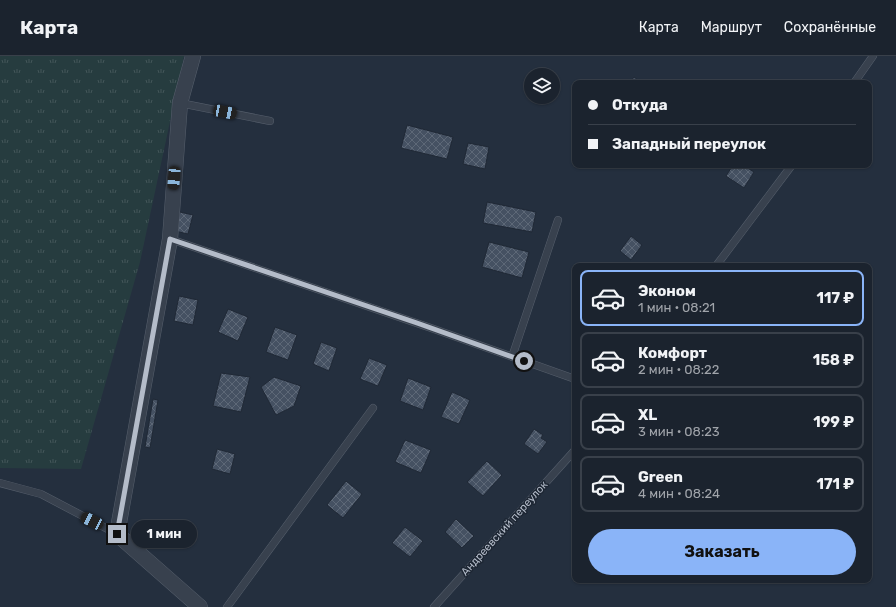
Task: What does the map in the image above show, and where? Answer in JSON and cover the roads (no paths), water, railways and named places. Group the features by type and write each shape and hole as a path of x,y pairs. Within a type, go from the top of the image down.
{"street":[{"path":"193,56 180,103 170,239 117,534 200,607"}],"lane":[{"path":"856,80 873,56"},
{"path":"180,103 270,121"},
{"path":"718,263 790,168"},
{"path":"512,357 558,220"},
{"path":"170,239 424,325 572,378"},
{"path":"227,607 373,408"},
{"name":"Андреевский переулок","path":"434,607 572,453"},
{"path":"0,483 41,494 117,534"}]}
